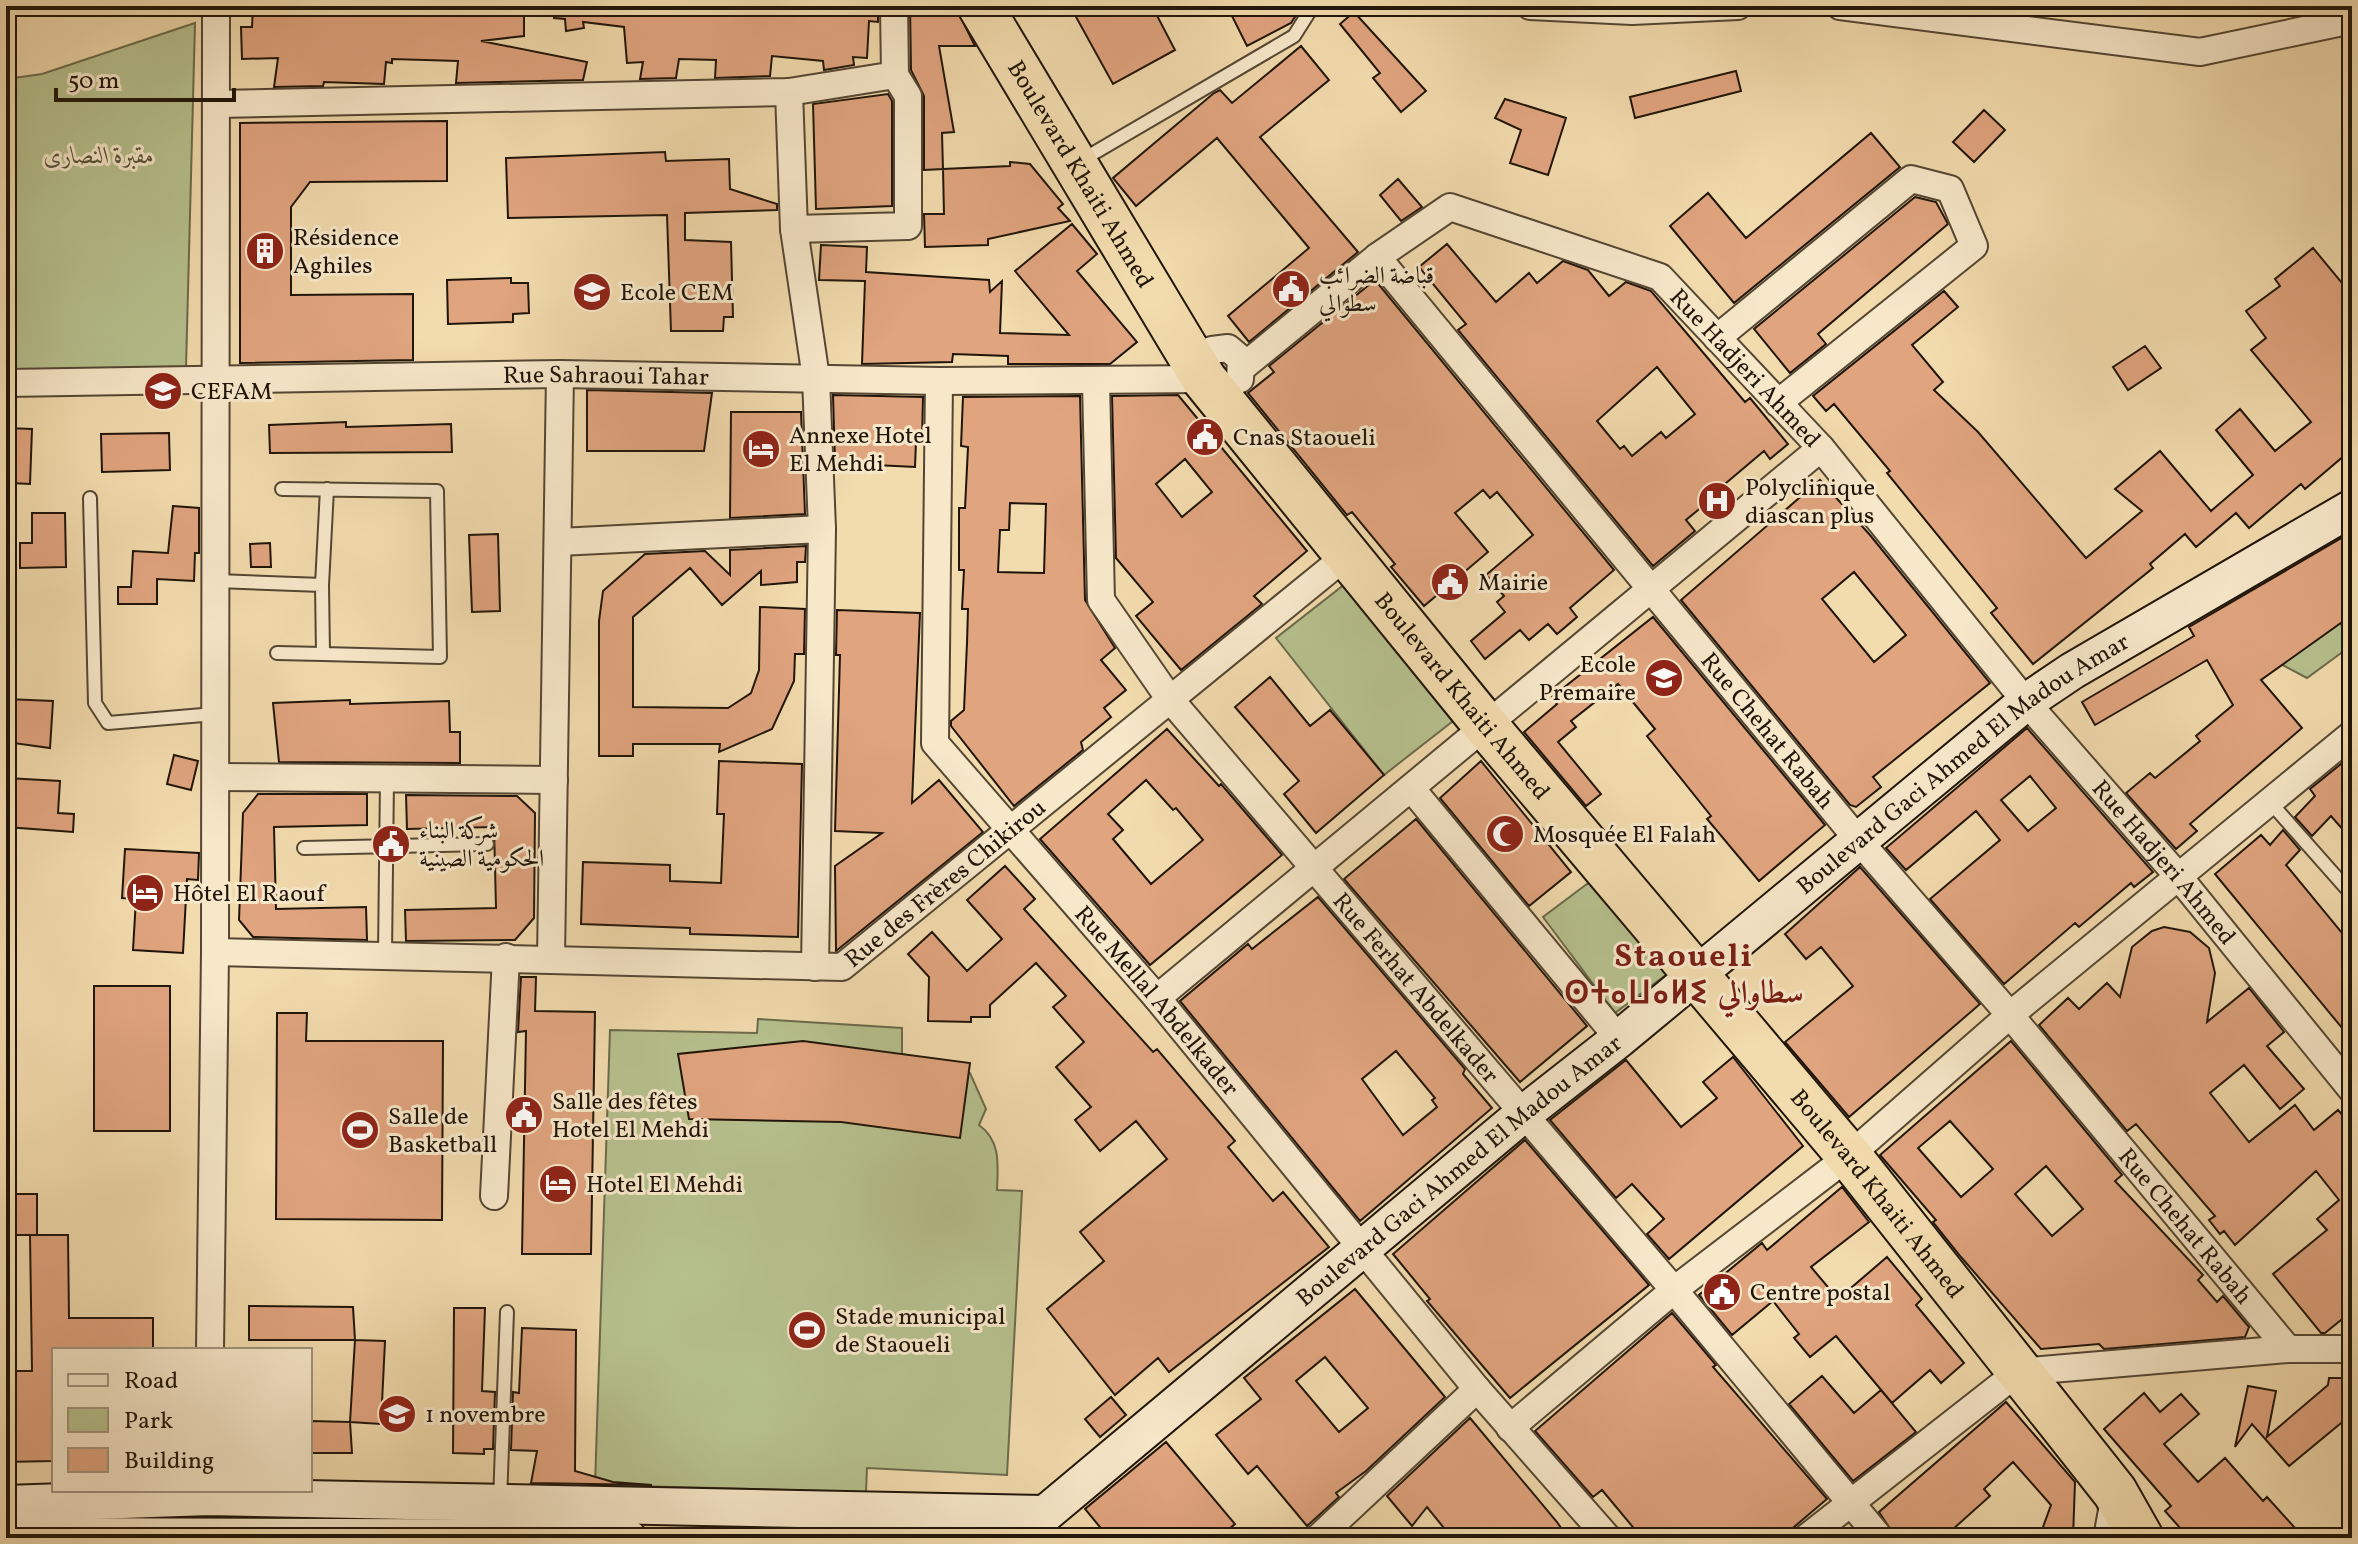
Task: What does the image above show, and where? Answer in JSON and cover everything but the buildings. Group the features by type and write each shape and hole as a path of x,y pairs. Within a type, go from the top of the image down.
{"highway":[{"name":"Boulevard Khaiti Ahmed","path":"980,6 1076,164 1213,375 1346,556 1849,1156 2115,1492 2141,1538"}],"main road":[{"name":"Boulevard Gaci Ahmed El Madou Amar","path":"1041,1526 1522,1115 1619,1039 2026,702 2072,671 2352,508"},
{"path":"2115,1492 2158,1538"},
{"path":"6,1504 209,1494 1041,1526"},
{"path":"6,1536 628,1538"}],"street":[{"path":"210,1348 218,379 216,6"},
{"path":"794,229 908,226 908,96 895,75 894,6"},
{"path":"1530,6 1632,11 1738,6"},
{"path":"1840,6 2200,52 2352,20"},
{"path":"216,104 789,92 895,75"},
{"path":"789,92 794,229 816,378 822,529 815,967"},
{"path":"1717,338 1911,179 1950,189 1974,246 1778,403"},
{"name":"Rue Hadjeri Ahmed","path":"1213,375 1450,207 1660,277 1821,448 2026,702 2178,876 2352,1090"},
{"name":"Rue Chehat Rabah","path":"1377,257 1859,841 2010,1015 2288,1349"},
{"path":"551,958 560,374"},
{"name":"Rue Sahraoui Tahar","path":"6,383 560,374 1096,382 1213,375"},
{"name":"Rue Mellal Abdelkader","path":"939,381 935,743 1157,998 1477,1389 1608,1538"},
{"name":"Rue Ferhat Abdelkader","path":"1096,382 1101,600 1169,698 1674,1290 1880,1538"},
{"path":"1157,998 1821,448"},
{"path":"559,542 822,529"},
{"name":"Rue des Frères Chikirou","path":"215,952 842,967 1346,556"},
{"path":"1510,1428 1674,1290 1849,1156 2010,1015 2352,734"},
{"path":"216,777 554,780"},
{"path":"1411,788 1619,1039"},
{"path":"494,1196 506,957"},
{"path":"1806,1538 2018,1372 2288,1349 2352,1349"},
{"path":"1318,1538 1477,1389"},
{"path":"2107,1538 2115,1492"},
{"path":"209,1494 211,1537"}],"lane":[{"path":"1076,164 1294,36 1313,6"},
{"path":"277,653 440,657 437,491 282,489"},
{"path":"323,654 322,585 327,489"},
{"path":"90,498 95,703 99,714 108,723 215,714"},
{"path":"217,581 322,585"},
{"path":"385,955 389,846 387,778"},
{"path":"2270,802 2351,889"},
{"path":"304,848 487,844"},
{"path":"500,1503 507,1312"}],"green space":[{"name":"مقبرة النصارى","path":"195,23 186,368 6,371 6,79 42,74"},
{"path":"1345,584 1453,721 1384,775 1276,638"},
{"path":"2340,622 2352,645 2307,678 2277,662"},
{"path":"1595,878 1667,974 1615,1013 1543,917"},
{"name":"Stade municipal de Staoueli","path":"758,1019 902,1028 902,1054 970,1073 986,1109 979,1125 991,1138 997,1154 997,1190 1022,1191 1007,1475 867,1468 866,1492 595,1485 610,1030 757,1033"}],"place":[{"name":"Résidence Aghiles","path":"265,251"},
{"name":"قباضة الضرائب سطوالي","path":"1291,289"},
{"name":"Ecole CEM","path":"592,292"},
{"name":"CEFAM","path":"163,391"},
{"name":"Cnas Staoueli","path":"1205,437"},
{"name":"Annexe Hotel El Mehdi","path":"761,449"},
{"name":"Polyclinique diascan plus","path":"1717,501"},
{"name":"Mairie","path":"1450,582"},
{"name":"Ecole Premaire","path":"1664,678"},
{"name":"Mosquée El Falah","path":"1505,834"},
{"name":"شركة البناء الحكومية الصينية","path":"391,844"},
{"name":"Hôtel El Raouf","path":"145,893"},
{"name":"Salle des fêtes Hotel El Mehdi","path":"524,1115"},
{"name":"Salle de Basketball","path":"360,1130"},
{"name":"Hotel El Mehdi","path":"558,1184"},
{"name":"Centre postal","path":"1722,1292"},
{"name":"Stade municipal de Staoueli","path":"807,1330"},
{"name":"1 novembre","path":"397,1414"}],"district":[{"name":"Staoueli ⵙⵜⴰⵡⴰⵍⵉ سطاوالي","path":"1684,974"}]}
